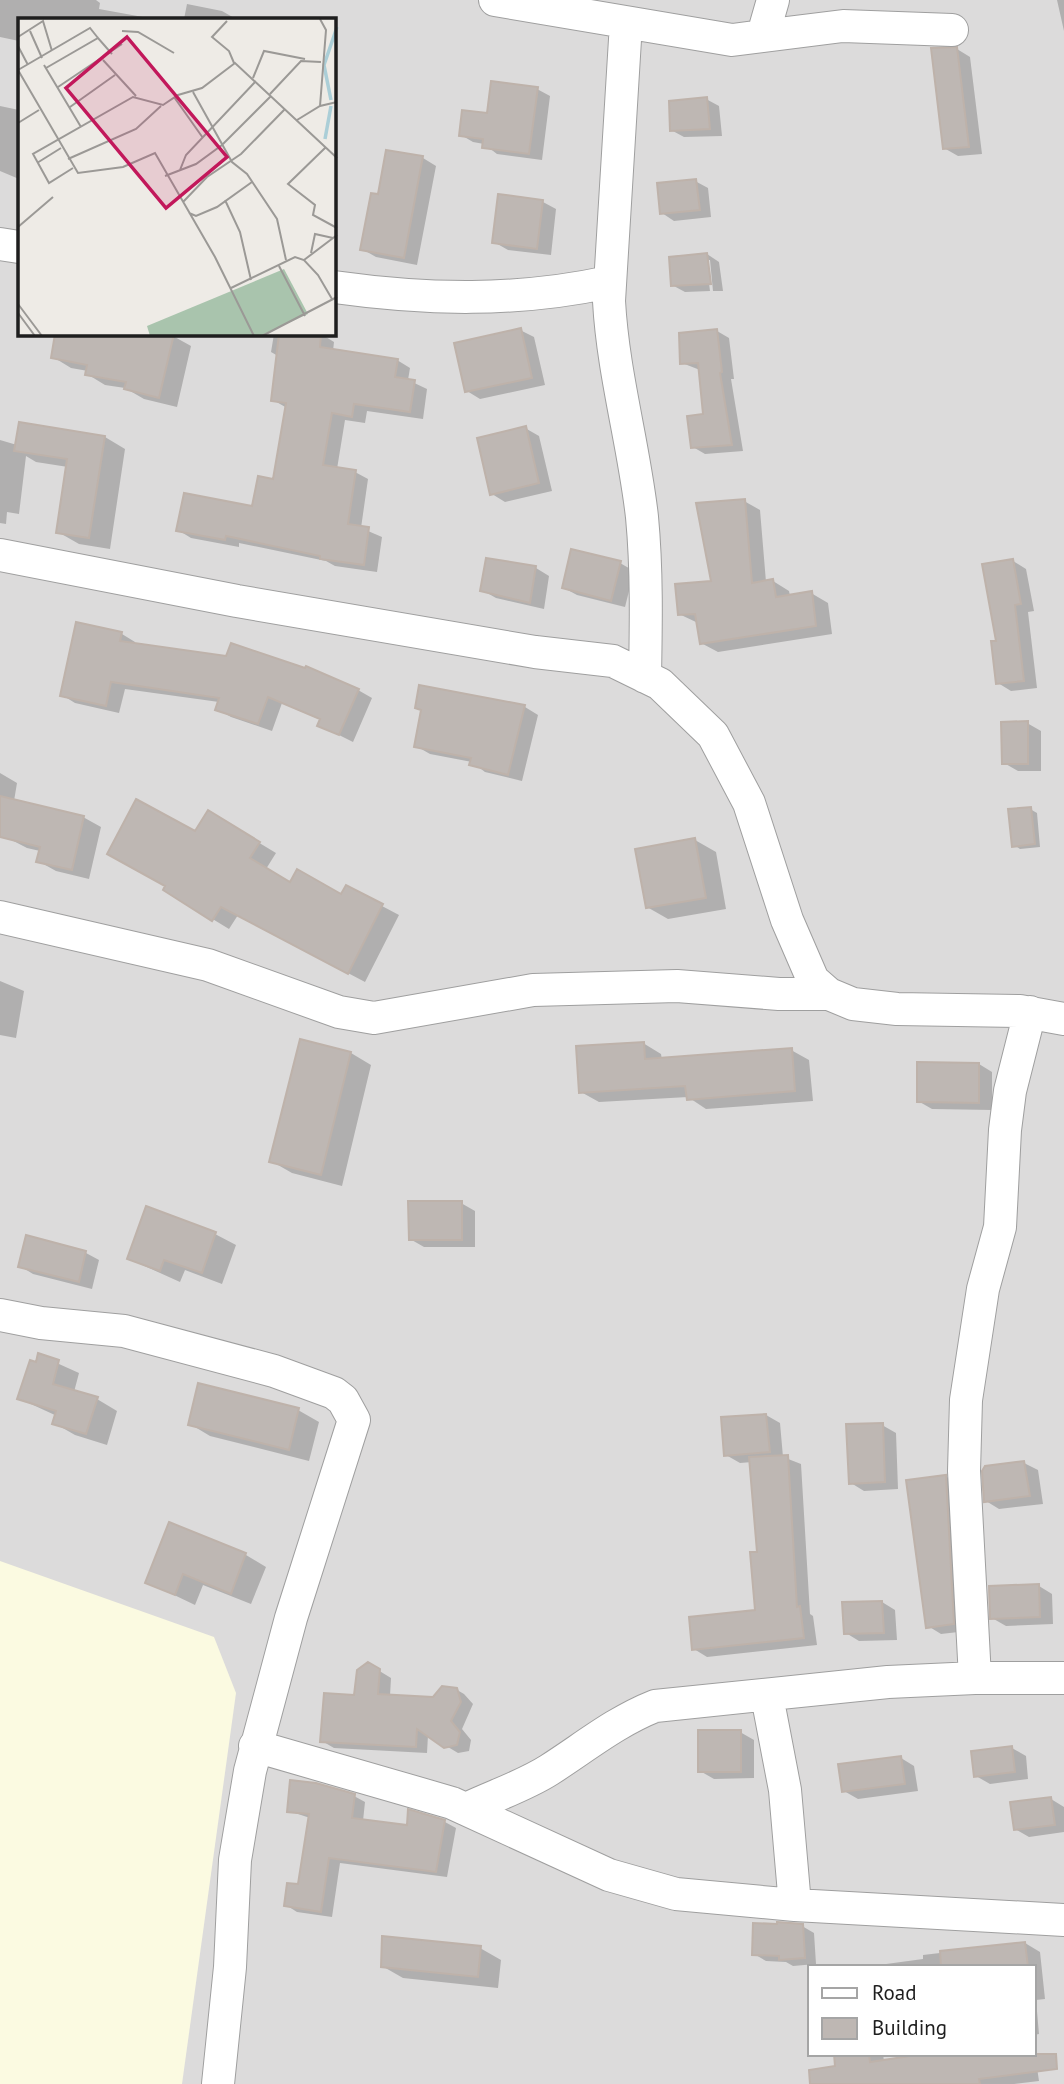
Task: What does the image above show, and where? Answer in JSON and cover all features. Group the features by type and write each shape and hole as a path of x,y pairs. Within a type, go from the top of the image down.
{"street":[{"path":"495,0 732,40 843,26 952,30"},
{"path":"763,35 773,0"},
{"path":"626,23 609,282 611,332 642,518 646,597 645,677"},
{"path":"0,244 18,247"},
{"path":"336,287 438,299 524,295 609,282"},
{"path":"0,555 237,601 535,652 613,661 660,684 713,735 749,803 787,920 813,980 829,994 853,1004 897,1009 1030,1012 1064,1019"},
{"path":"0,917 208,965 340,1012 374,1018 533,990 677,986 779,994 829,994"},
{"path":"975,1678 964,1471 966,1400 983,1289 1000,1227 1005,1130 1010,1091 1030,1012"},
{"path":"0,1315 41,1323 124,1331 261,1367 334,1394 350,1411 354,1420 291,1618 255,1746 235,1860 230,1967 218,2084"},
{"path":"466,1809 547,1772 597,1735 628,1717 655,1706 888,1682 1064,1678"},
{"path":"767,1696 785,1790 795,1905"},
{"path":"255,1746 466,1809 577,1862 649,1888 676,1894 795,1905 1064,1920"}],"shaded area":[{"path":"0,0 1064,0 1064,2084 0,2084"},
{"path":"0,1561 214,1637 236,1693 182,2084 0,2084"}],"building":[{"path":"957,47 969,147 943,149 931,48"},
{"path":"491,81 538,87 529,154 482,148 483,139 459,136 462,110 487,113"},
{"path":"707,97 710,129 670,131 669,101"},
{"path":"386,150 423,156 404,258 360,250 371,193 378,194"},
{"path":"696,179 700,210 660,214 657,183"},
{"path":"498,194 543,200 537,249 492,243"},
{"path":"707,253 711,284 671,286 669,257"},
{"path":"521,328 532,378 465,392 454,343"},
{"path":"717,329 720,373 732,445 691,448 687,416 703,414 698,363 680,364 679,333"},
{"path":"55,336 174,336 159,398 124,389 126,382 85,375 87,365 51,358"},
{"path":"279,336 321,336 320,347 398,359 395,377 415,380 410,412 354,404 352,417 332,413 323,465 356,470 348,524 369,527 364,565 320,559 320,556 226,536 225,540 176,531 184,493 252,506 258,476 273,479 286,403 271,401"},
{"path":"19,422 105,436 89,538 56,533 67,459 14,451"},
{"path":"526,426 539,483 490,495 477,438"},
{"path":"745,499 752,583 773,579 776,597 812,591 816,626 700,644 695,614 678,615 675,584 711,581 696,503"},
{"path":"571,549 621,561 611,601 562,588"},
{"path":"486,558 536,566 530,603 480,591"},
{"path":"1013,559 1021,604 1015,605 1024,681 996,684 991,641 996,641 982,564"},
{"path":"76,622 122,632 120,641 226,656 231,643 305,668 306,666 359,689 339,735 317,726 320,719 268,697 258,724 215,710 219,698 111,682 106,706 60,696"},
{"path":"419,685 525,705 508,775 469,765 471,758 414,747 421,710 415,708"},
{"path":"1028,721 1028,764 1002,764 1001,722"},
{"path":"0,796 84,816 72,870 36,862 40,847 0,837"},
{"path":"136,799 195,831 208,810 260,842 250,858 290,882 297,869 341,894 346,885 383,904 348,974 221,907 212,921 163,890 165,886 107,854"},
{"path":"1031,807 1035,844 1012,847 1008,809"},
{"path":"695,838 706,898 646,908 635,849"},
{"path":"300,1039 351,1052 321,1175 269,1162"},
{"path":"644,1042 645,1059 792,1048 795,1091 687,1100 685,1086 579,1093 576,1046"},
{"path":"917,1062 979,1063 979,1103 917,1102"},
{"path":"408,1201 462,1201 462,1240 409,1240"},
{"path":"146,1206 216,1232 202,1273 164,1260 160,1271 127,1259"},
{"path":"26,1235 86,1251 79,1282 18,1267"},
{"path":"38,1353 59,1360 53,1384 98,1397 86,1434 52,1424 56,1411 17,1399 30,1360 36,1362"},
{"path":"198,1383 299,1408 289,1450 188,1425"},
{"path":"766,1414 770,1452 724,1456 721,1417"},
{"path":"883,1423 885,1482 849,1484 846,1424"},
{"path":"788,1455 797,1607 800,1606 804,1638 692,1650 689,1617 755,1610 750,1552 757,1552 749,1457"},
{"path":"1024,1461 1030,1496 984,1502 982,1471 985,1466"},
{"path":"946,1475 954,1624 926,1628 906,1480"},
{"path":"169,1522 246,1553 231,1594 183,1574 175,1595 145,1583"},
{"path":"1039,1584 1040,1617 990,1619 989,1586"},
{"path":"882,1601 884,1633 844,1634 842,1602"},
{"path":"368,1662 380,1669 378,1694 433,1697 442,1686 457,1688 461,1702 451,1721 460,1732 457,1745 444,1748 417,1729 416,1747 320,1742 324,1693 354,1695 357,1670"},
{"path":"698,1730 741,1730 741,1772 698,1772"},
{"path":"1012,1746 1015,1772 974,1777 971,1751"},
{"path":"901,1756 905,1784 842,1792 838,1764"},
{"path":"290,1780 316,1783 355,1794 352,1818 407,1825 408,1809 445,1820 436,1872 329,1858 321,1912 284,1906 287,1883 298,1884 309,1814 287,1812"},
{"path":"1051,1797 1055,1825 1014,1830 1010,1802"},
{"path":"753,1923 803,1924 805,1958 779,1960 779,1956 752,1955"},
{"path":"382,1936 481,1946 478,1977 381,1967"},
{"path":"1025,1942 1028,1965 941,1965 940,1951"},
{"path":"1056,2054 1057,2069 979,2079 980,2084 810,2084 809,2070 835,2066 834,2056 869,2056 870,2062 910,2056"}]}
